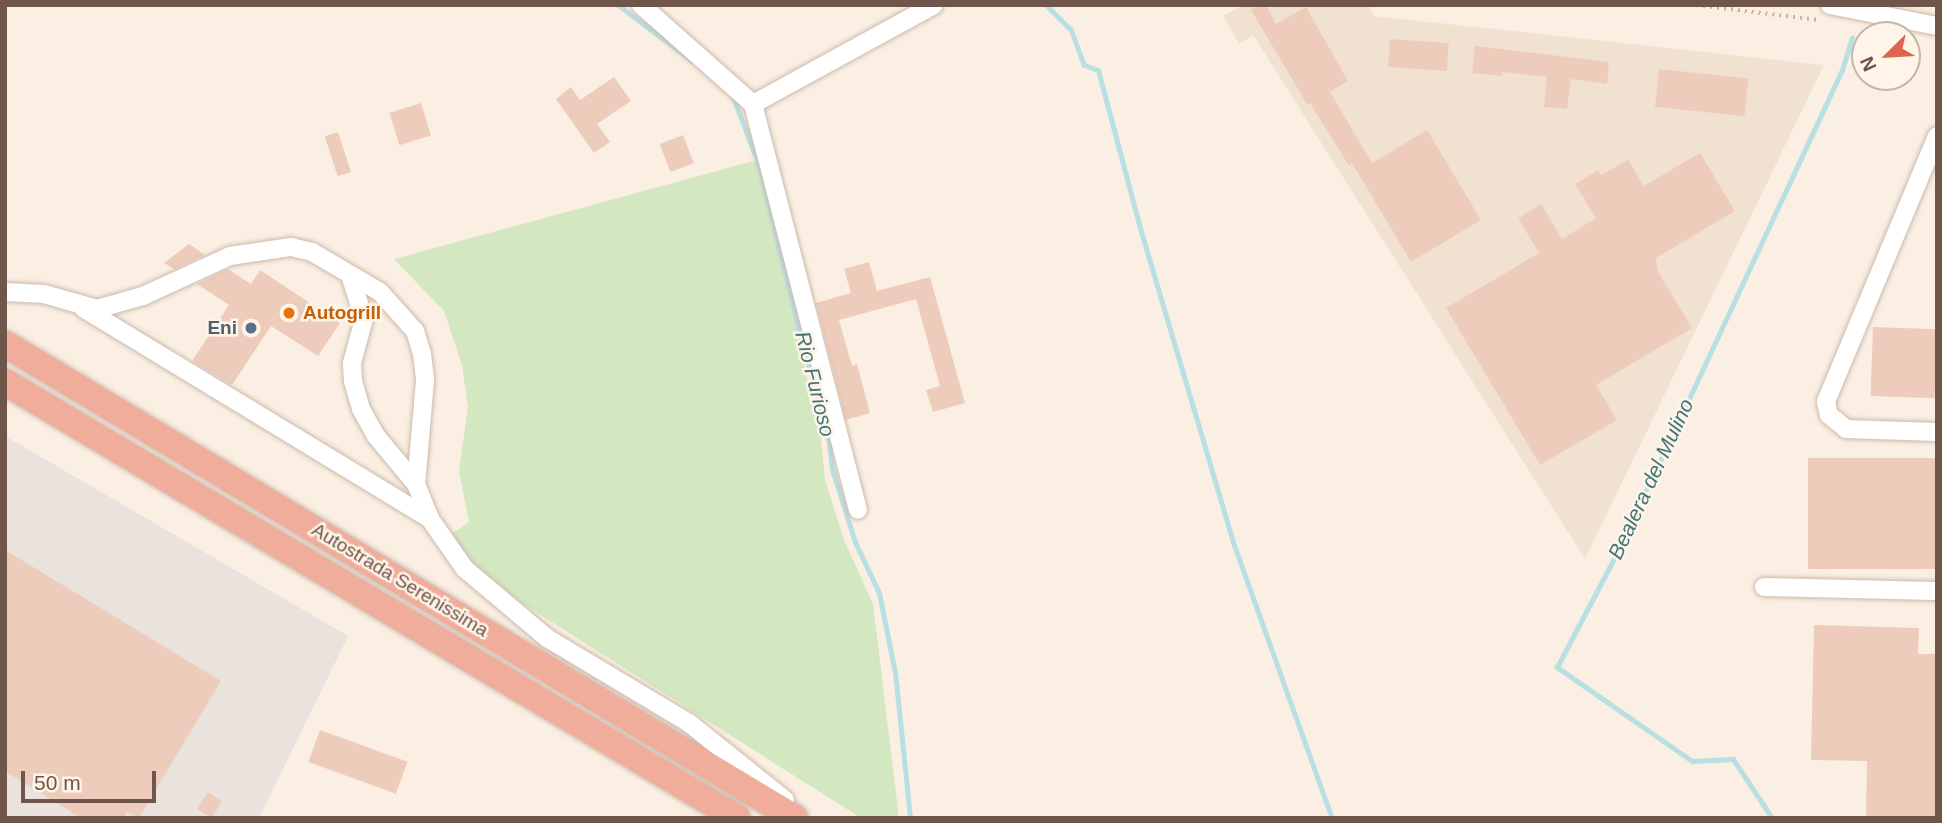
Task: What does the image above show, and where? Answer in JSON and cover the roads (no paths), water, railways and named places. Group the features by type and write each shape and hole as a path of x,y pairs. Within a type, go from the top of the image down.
{"highway":[{"name":"Autostrada Serenissima","path":"5,344 795,818"},
{"name":"Autostrada Serenissima","path":"5,382 737,818"}],"street":[{"path":"641,5 753,104 858,510"},
{"path":"753,104 934,5"},
{"path":"1826,13 1937,26"},
{"path":"1937,136 1826,402 1829,415 1846,429 1937,432"},
{"path":"5,292 44,294 97,309 143,296 230,256 262,249 291,247 312,252 380,292 415,331 422,354 425,380 416,484"},
{"path":"350,275 364,319 352,362 353,381 361,409 376,436 416,484 430,519 465,569 547,639 689,723 807,818"},
{"path":"78,305 430,519"},
{"path":"1764,587 1937,591"}],"waterway":[{"name":"Rio Furioso","path":"618,5 692,61"},
{"path":"1046,5 1071,30 1084,65 1098,70 1140,228 1234,545 1332,818"},
{"name":"Bealera del Mulino","path":"1772,818 1733,759 1692,761 1557,667 1618,551 1842,70 1851,41"},
{"name":"Rio Furioso","path":"732,94 759,166 797,324 829,441 832,469 855,542 879,593 895,672 910,818"}],"place":[{"name":"Autogrill","path":"289,313"},
{"name":"Eni","path":"251,328"}]}
